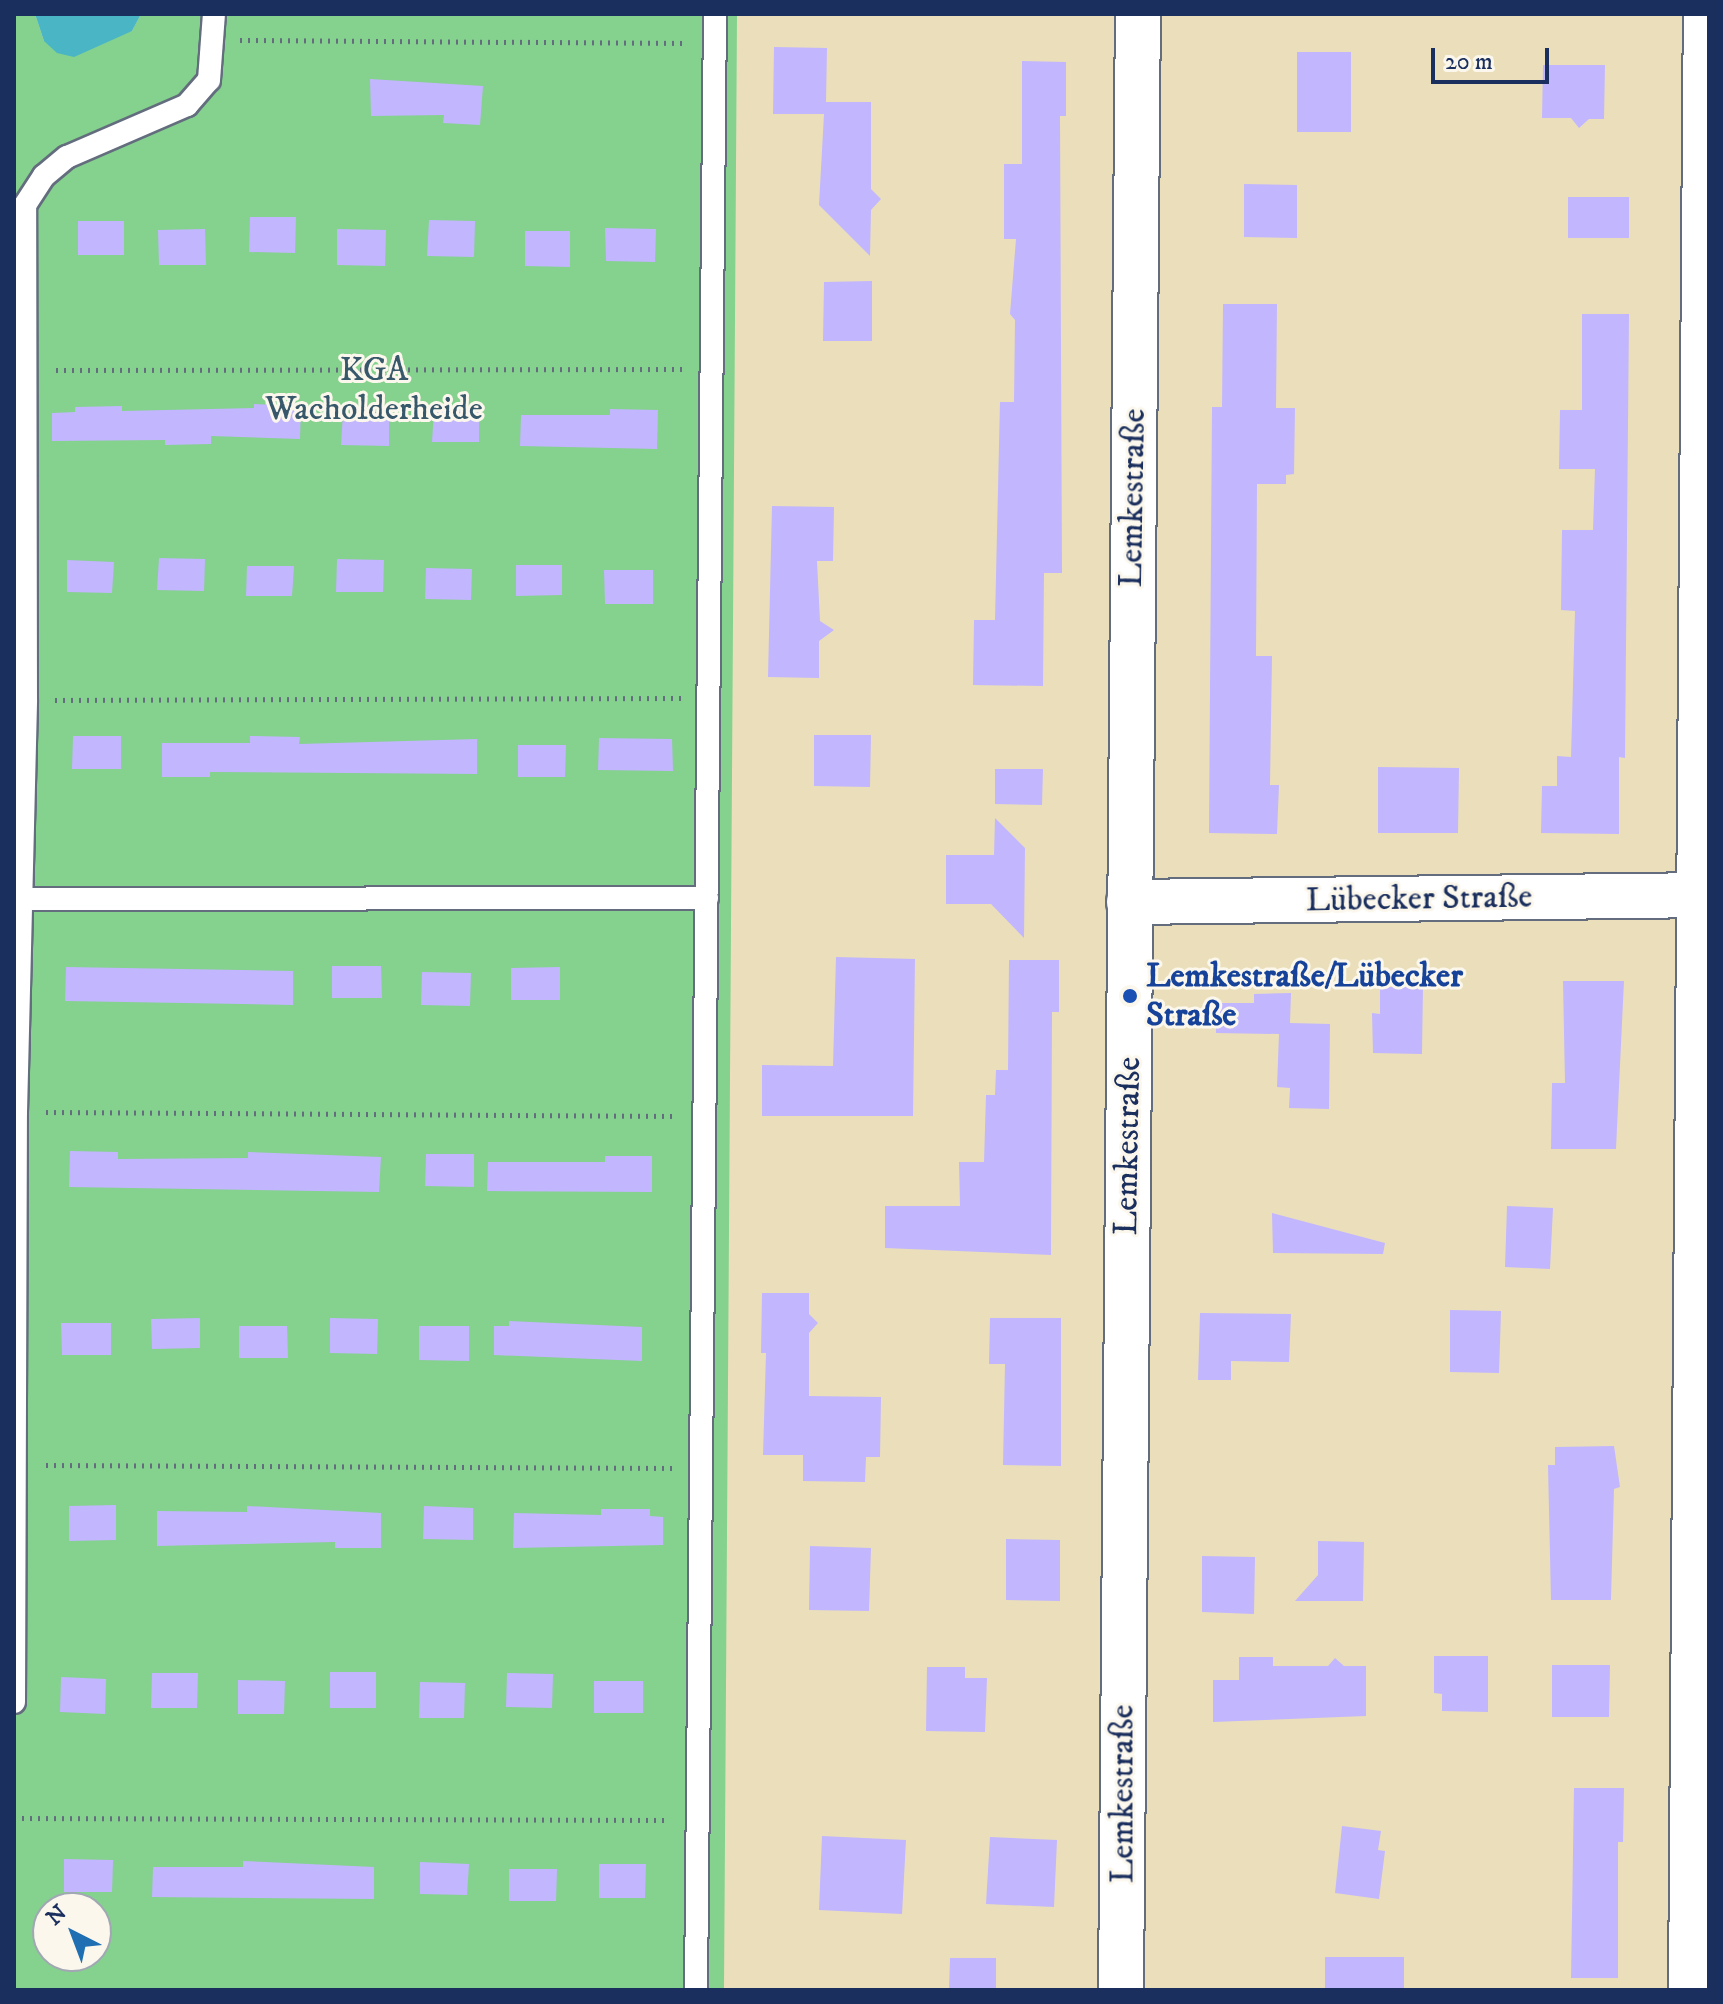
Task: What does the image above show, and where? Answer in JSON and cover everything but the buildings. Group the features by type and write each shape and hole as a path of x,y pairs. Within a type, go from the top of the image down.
{"street":[{"name":"Lemkestraße","path":"1121,1990 1138,14"},
{"path":"1691,1990 1704,895 1706,14"},
{"name":"Lübecker Straße","path":"1129,902 1704,895"}],"lane":[{"path":"14,1702 17,899 26,700 25,205 44,176 67,157 187,105 209,80 214,14"},
{"path":"696,1990 700,1820 701,1116 711,697 715,14"},
{"path":"17,899 707,898"}],"path":[{"path":"213,40 715,43"},
{"path":"27,370 711,369"},
{"path":"26,700 711,697"},
{"path":"16,1112 701,1116"},
{"path":"15,1465 701,1468"},
{"path":"14,1818 700,1820"}],"green space":[{"name":"KGA Wacholderheide","path":"14,14 35,14 44,41 132,31 141,14 737,14 724,1990 14,1990"}],"water":[{"path":"35,14 141,14 132,31 74,57 57,53 44,41"}],"place":[{"name":"Lemkestraße/Lübecker Straße","path":"1130,996"}]}
